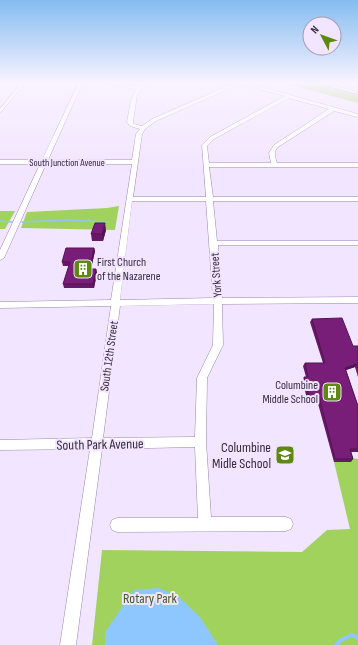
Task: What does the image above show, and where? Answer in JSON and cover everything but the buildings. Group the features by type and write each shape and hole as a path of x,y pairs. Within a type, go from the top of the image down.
{"street":[{"path":"0,258 67,112"},
{"path":"132,112 130,122 132,125 143,128 154,120 172,112"},
{"name":"York Street","path":"205,524 200,442 202,378 218,345 218,301 214,243 204,146 207,142 260,112"},
{"path":"275,165 271,154 272,149 328,112"},
{"path":"344,112 358,116"},
{"name":"South 12th Street","path":"68,645 97,444 134,162 139,134 143,128"},
{"name":"South Junction Avenue","path":"0,162 134,162"},
{"path":"206,165 358,165"},
{"path":"130,199 358,199"},
{"path":"214,243 358,243"},
{"path":"0,305 358,300"},
{"name":"South Park Avenue","path":"0,445 200,442"},
{"path":"117,525 286,524"}],"green space":[{"path":"119,206 115,230 21,228 27,212 107,208"},
{"path":"0,211 15,211 5,229 0,229"},
{"name":"Rotary Park","path":"351,458 358,459 358,645 92,645 102,550 302,552 327,530 350,529 334,462"}],"water":[{"path":"159,588 180,598 200,617 218,645 105,645 105,632 134,590"}],"waterway":[{"path":"22,222 67,220 105,222"},
{"path":"0,221 12,222"},
{"path":"336,645 341,640 352,635 358,638"}],"place":[{"name":"First Church of the Nazarene","path":"83,269"},
{"name":"Columbine Middle School","path":"332,392"},
{"name":"Columbine Midle School","path":"285,455"}]}
